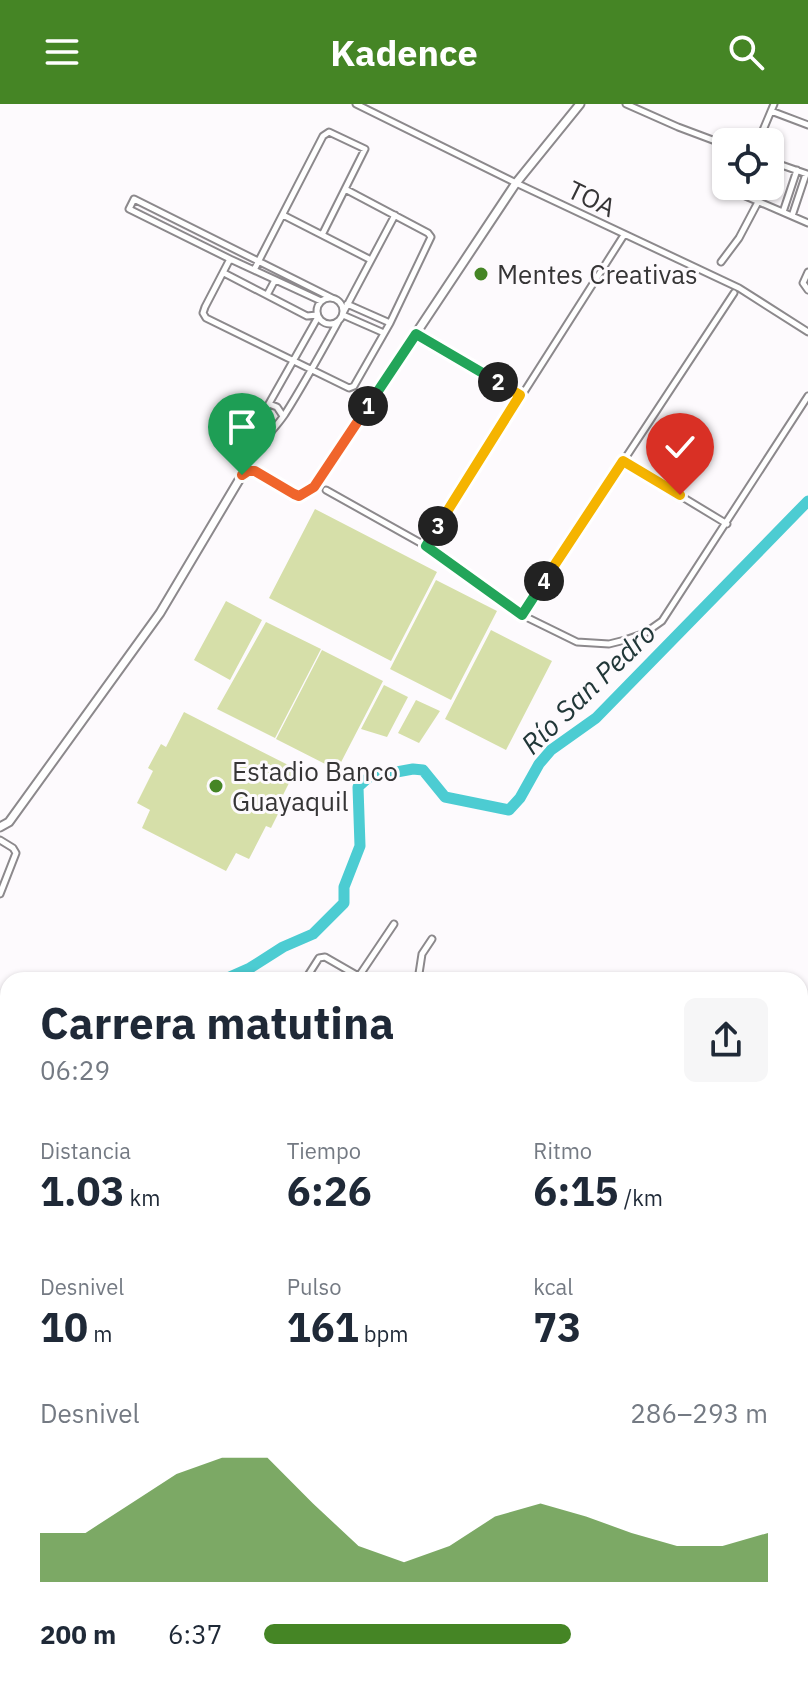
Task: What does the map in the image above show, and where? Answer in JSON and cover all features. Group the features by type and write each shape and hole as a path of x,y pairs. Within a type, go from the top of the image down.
{"street":[{"name":"TOA","path":"356,104 739,288 808,332"},
{"path":"242,475 255,471 299,496 309,491 516,183 580,104"},
{"path":"626,104 712,140"},
{"path":"764,128 774,104"},
{"path":"771,111 808,125"},
{"path":"254,270 325,133 332,132 365,149 322,235"},
{"path":"784,166 807,174 792,216"},
{"path":"783,212 797,170"},
{"path":"230,259 203,315 311,371 352,388 390,323 431,237 345,189"},
{"path":"332,298 321,301 129,209 134,199 260,260 340,302 390,323"},
{"path":"754,200 808,223"},
{"path":"721,262 739,238 758,202"},
{"path":"283,215 371,260"},
{"path":"0,827 9,822 160,613 242,475 247,458 257,451 283,416 311,371 395,215"},
{"path":"426,546 624,235"},
{"path":"217,253 222,242"},
{"path":"808,272 803,283 808,290"},
{"path":"224,273 307,316 318,316 327,324 338,322"},
{"path":"267,295 275,280"},
{"path":"522,615 734,293"},
{"path":"242,475 245,446 318,316 321,301"},
{"path":"340,302 343,314"},
{"path":"343,314 384,333"},
{"path":"416,334 520,395"},
{"path":"326,490 426,546 522,615 577,642 609,644 645,633 662,621 808,396"},
{"path":"269,404 277,407 283,416"},
{"path":"623,461 727,524"},
{"path":"0,840 16,853 0,894"},
{"path":"366,972 394,924"},
{"path":"419,972 422,954 432,939"},
{"path":"310,972 319,958 325,957 351,972"}],"green space":[{"path":"315,509 437,572 391,661 269,598"},
{"path":"436,580 497,611 451,700 390,669"},
{"path":"226,601 262,620 230,680 194,660"},
{"path":"266,622 321,649 275,738 217,709"},
{"path":"491,630 552,661 506,750 445,719"},
{"path":"322,650 383,681 337,770 276,739"},
{"path":"384,685 408,697 387,737 361,729"},
{"path":"416,700 440,711 419,743 398,733"},
{"name":"Estadio Banco Guayaquil","path":"184,712 296,769 271,828 266,826 249,859 236,853 226,871 142,828 150,810 137,803 153,771 148,768 161,744 166,747"}],"waterway":[{"name":"Río San Pedro","path":"241,972 283,947 313,934 344,903 344,887 360,846 358,787 369,777 423,770 445,797 509,810 551,750 596,718 808,501"}],"place":[{"name":"Mentes Creativas","path":"481,274"},
{"name":"Estadio Banco Guayaquil","path":"216,786"}],"route":[{"path":"242,475 255,471 299,496 314,487 416,334 520,395 426,546 522,615 623,461 680,495"}]}
